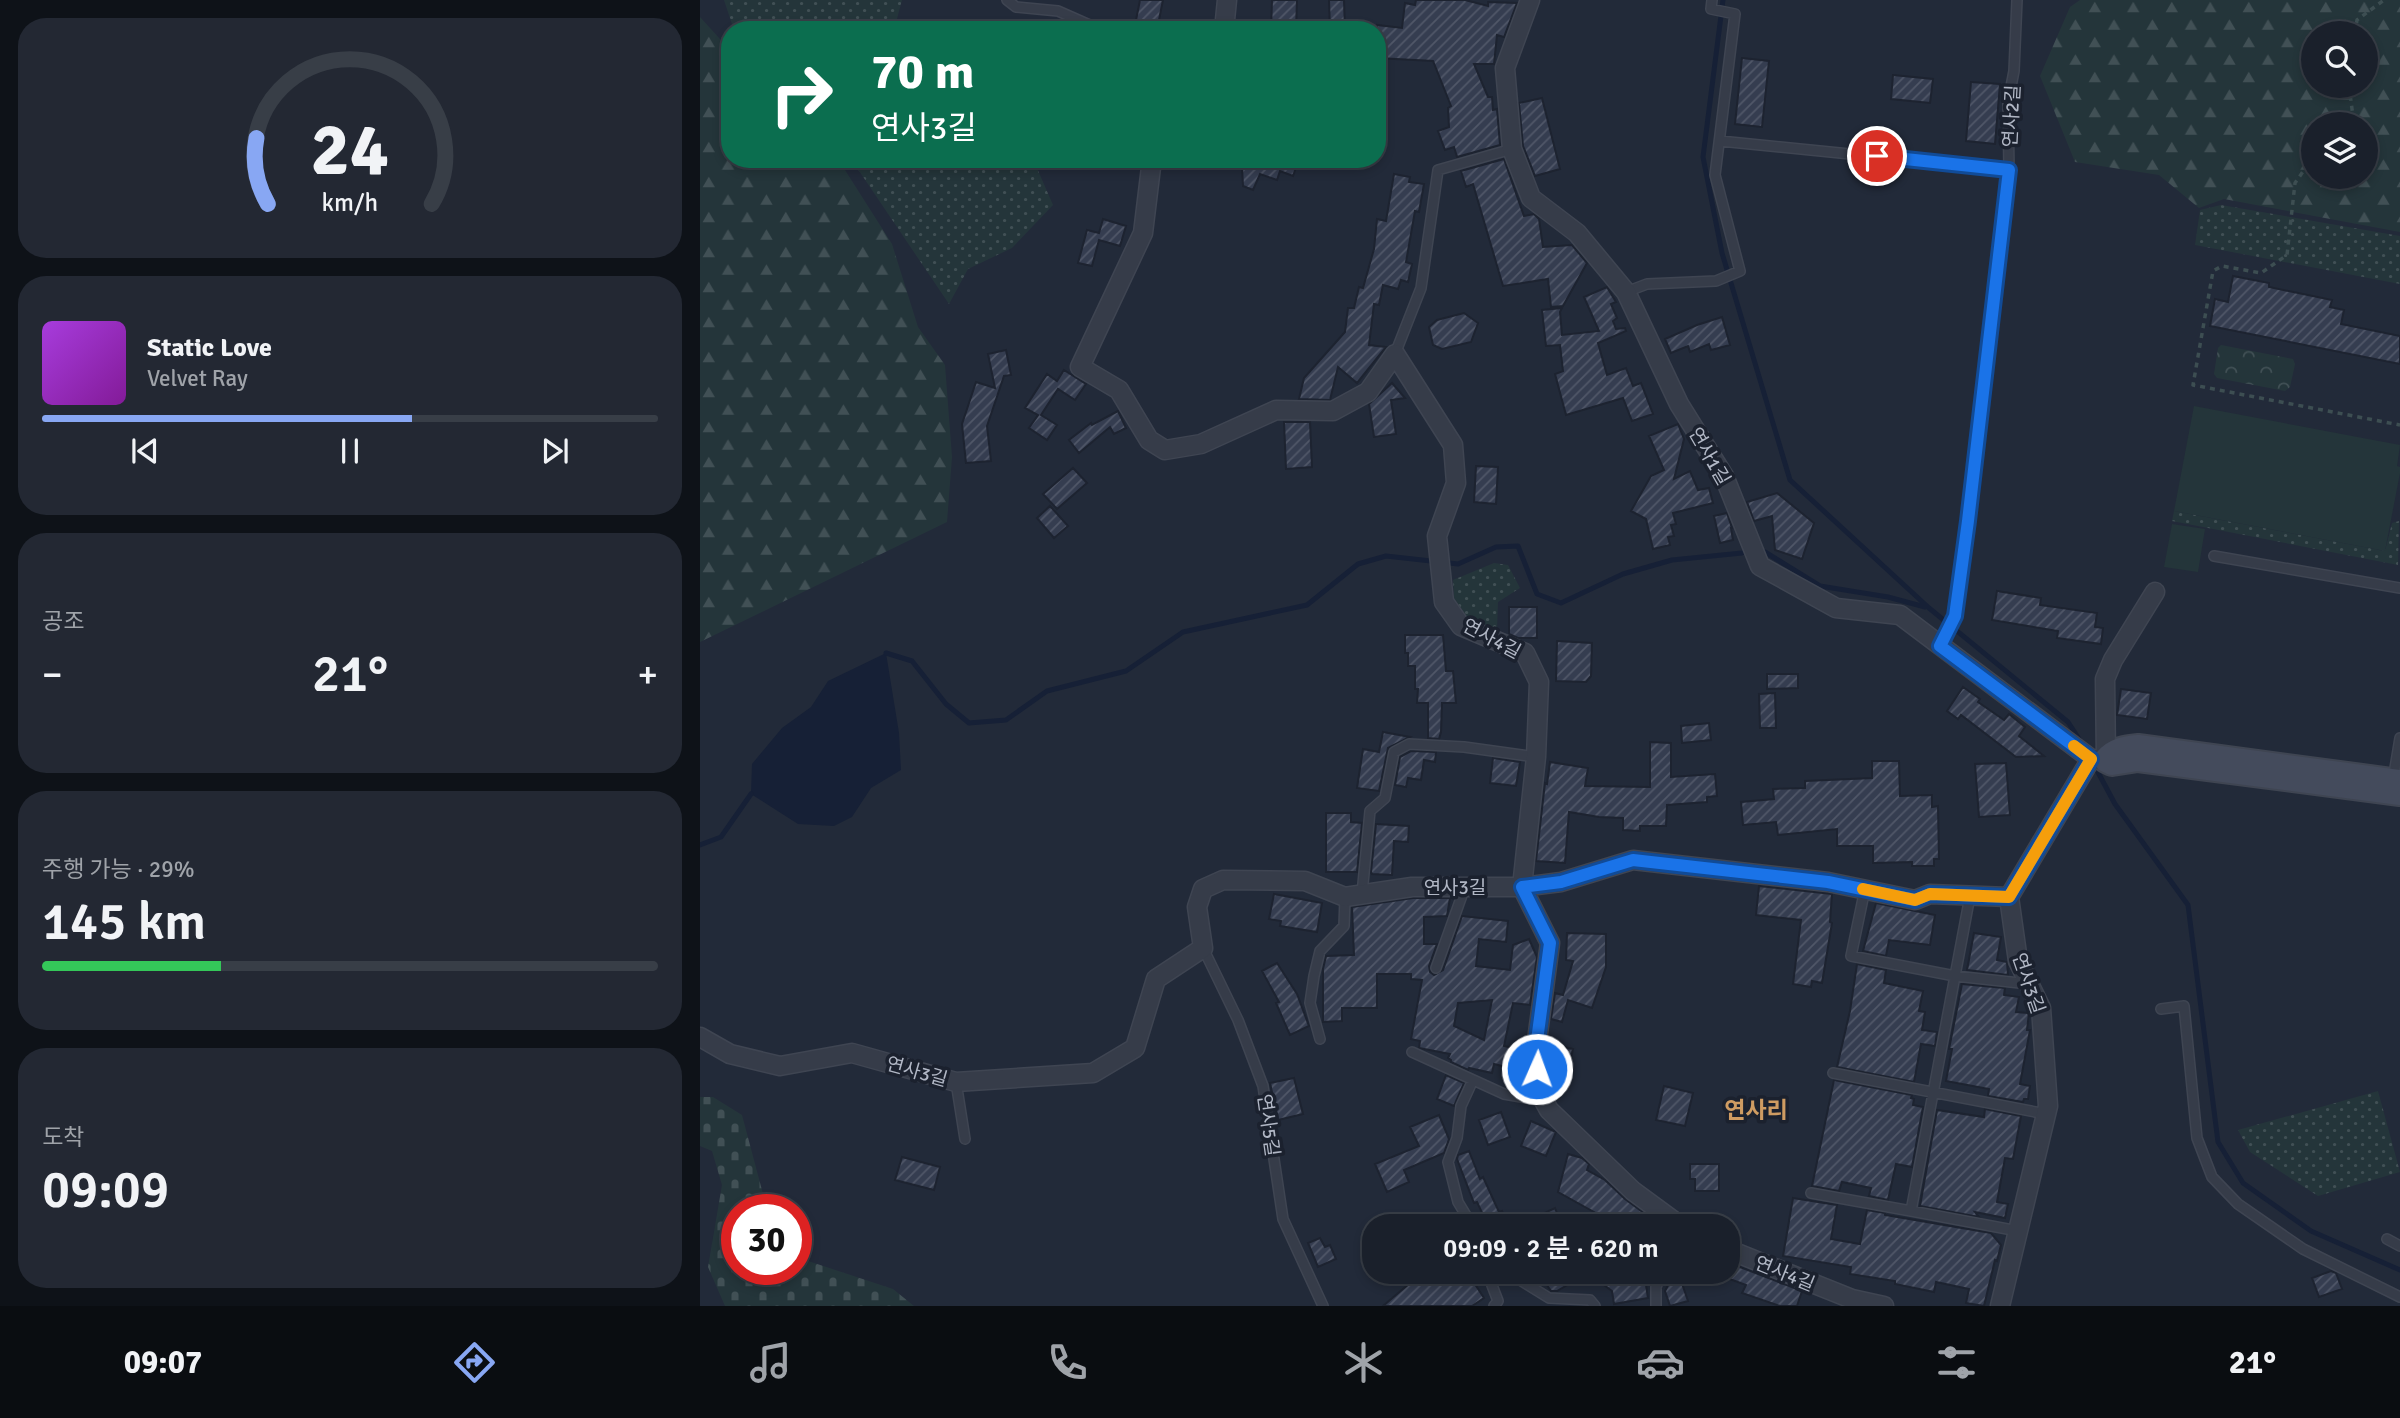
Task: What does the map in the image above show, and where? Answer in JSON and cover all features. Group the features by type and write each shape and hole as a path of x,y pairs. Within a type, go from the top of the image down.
{"street":[{"path":"1225,21 1227,0"},
{"name":"연사1길","path":"1530,0 1505,68 1512,149 1531,198 1577,233 1626,292 1679,404 1724,476 1760,566 1836,608 1900,615 2073,746 2098,759"},
{"path":"1151,168 1143,233 1080,367 1119,390 1149,440 1165,450 1201,444 1276,410 1333,411 1368,392 1395,355"},
{"name":"연사4길","path":"1395,355 1453,445 1456,483 1437,536 1444,602 1461,626 1525,653 1539,682 1536,757 1522,887"},
{"path":"2009,897 2098,759 2105,678 2113,660 2155,592"},
{"path":"2098,759 2112,763 2138,759 2396,787"},
{"name":"연사3길","path":"700,1038 730,1054 780,1066 852,1053 956,1082 1093,1073 1135,1048 1156,979 1203,948 1197,907 1203,890 1223,880 1305,881 1353,895 1412,887 1522,887 1561,882 1633,860 1828,882 1915,900 1930,894 2009,897 2018,961 2041,1008 2048,1106 2000,1306"},
{"path":"1522,887 1550,943 1536,1048 1538,1090 1549,1110 1633,1191 1664,1214"},
{"name":"연사4길","path":"1740,1254 1852,1299 1884,1306"}],"lane":[{"path":"1007,0 1016,7 1058,11 1081,21"},
{"name":"연사2길","path":"1940,646 1955,616 1968,521 2009,170 2008,102 2014,71 2017,0"},
{"path":"1626,292 1647,284 1716,281 1740,271 1715,175 1735,14 1712,5"},
{"path":"1720,141 2009,170"},
{"path":"1395,355 1421,288 1438,170 1512,149"},
{"path":"2214,556 2400,588"},
{"path":"2396,787 2400,738"},
{"path":"1320,1039 1310,1003 1320,951 1344,926 1370,811 1385,798 1394,752 1409,744 1464,747 1536,757"},
{"path":"1436,968 1465,887"},
{"path":"1865,889 1851,956 1955,976 2029,984"},
{"path":"1911,1210 1970,896"},
{"name":"연사5길","path":"1203,948 1238,1020 1263,1086 1283,1219 1323,1306"},
{"path":"2161,1009 2184,1006 2197,1138 2212,1177 2238,1204 2303,1249 2400,1297"},
{"path":"1412,1052 1472,1082 1504,1094 1544,1101"},
{"path":"1833,1073 2046,1114"},
{"path":"956,1082 965,1139"},
{"path":"1465,1214 1458,1202 1448,1162 1457,1138 1461,1106 1472,1082"},
{"path":"1811,1193 2018,1231"},
{"path":"2387,1239 2400,1246"},
{"path":"1492,1284 1498,1301 1494,1306"},
{"path":"1526,1284 1549,1298 1590,1300 1595,1306"},
{"path":"1656,1306 1657,1284"}],"path":[{"path":"2357,21 2384,0"},
{"path":"2301,174 2295,183 2287,255 2261,274 2222,265 2213,271 2193,385 2400,425"}],"green space":[{"path":"724,0 902,0 896,21 731,21"},
{"path":"2080,0 2400,0 2400,232 2224,199 2199,208 2159,175 2075,162 2040,76 2070,7"},
{"path":"700,17 721,40 721,168 844,168 892,244 918,327 945,365 952,457 947,522 700,642"},
{"path":"857,168 1037,168 1053,205 1012,248 968,269 949,304"},
{"path":"2221,205 2400,236 2400,284 2195,245 2200,210"},
{"path":"2221,345 2293,359 2295,364 2290,387 2285,391 2217,378 2214,374 2218,348"},
{"path":"2194,406 2400,445 2397,466 2400,467 2400,473 2385,551 2174,511"},
{"path":"2174,511 2385,551 2392,523 2399,521 2398,565 2172,521"},
{"path":"2172,524 2205,529 2198,572 2164,567"},
{"path":"1494,563 1508,565 1520,588 1498,602 1497,629 1469,620 1454,598 1453,580"},
{"path":"2378,1091 2400,1172 2318,1196 2250,1152 2238,1130"},
{"path":"700,1097 713,1097 742,1115 763,1194 721,1194 721,1285 812,1285 812,1262 893,1289 914,1306 725,1306 708,1267 722,1185 712,1151 700,1146"}],"water":[{"path":"886,653 899,733 901,770 871,788 852,817 834,826 798,824 751,794 752,764 782,728 811,707 828,681"}],"building":[{"path":"1140,0 1163,0 1159,21 1136,21"},
{"path":"1272,0 1297,0 1296,21 1271,21"},
{"path":"1329,0 1344,0 1345,21 1330,21"},
{"path":"1416,0 1465,0 1488,6 1488,2 1517,3 1504,37 1497,35 1494,64 1474,64 1488,97 1492,97 1493,110 1497,109 1500,145 1457,157 1454,147 1445,150 1438,131 1449,127 1448,108 1451,106 1433,61 1386,58 1386,26 1402,28 1405,3 1415,5"},
{"path":"1742,58 1769,61 1762,127 1735,124"},
{"path":"1893,75 1933,79 1930,103 1891,99"},
{"path":"1971,82 2000,84 1995,144 1966,141"},
{"path":"1542,98 1560,169 1535,176 1523,146 1519,103"},
{"path":"1504,159 1524,216 1534,214 1539,219 1543,247 1572,245 1587,263 1563,306 1551,307 1548,279 1503,286 1473,184 1466,187 1461,171"},
{"path":"1242,168 1296,168 1293,176 1280,171 1277,180 1260,174 1253,190 1243,186"},
{"path":"1394,174 1410,177 1409,182 1424,184 1419,212 1415,211 1406,262 1412,264 1408,282 1401,280 1398,289 1383,285 1379,305 1374,304 1369,345 1386,347 1357,383 1338,367 1330,400 1299,399 1304,378 1345,332 1348,308 1354,308 1359,287 1363,288 1374,249 1377,219 1386,221"},
{"path":"1103,219 1126,226 1120,246 1099,240 1092,266 1078,263 1087,230 1099,233"},
{"path":"2233,276 2269,283 2269,287 2332,300 2330,307 2344,310 2341,324 2400,336 2400,364 2210,326 2215,299 2228,302"},
{"path":"1607,287 1616,302 1611,304 1617,318 1613,321 1616,329 1625,328 1626,331 1598,343 1607,375 1626,368 1633,386 1641,383 1653,414 1632,421 1623,398 1566,415 1555,374 1563,371 1560,345 1546,346 1542,310 1562,308 1562,335 1599,331 1584,297"},
{"path":"1464,313 1478,323 1471,342 1442,349 1433,345 1429,327 1437,320"},
{"path":"1722,317 1730,345 1711,350 1709,344 1690,352 1688,346 1671,353 1665,339"},
{"path":"1006,350 1011,375 1004,376 987,426 991,461 966,463 962,424 976,382 995,388 988,354"},
{"path":"1064,370 1086,384 1075,400 1058,389 1041,415 1057,425 1047,440 1029,428 1038,415 1025,408 1047,374 1057,381"},
{"path":"1392,383 1405,398 1391,400 1396,434 1374,437 1369,404"},
{"path":"1118,411 1126,428 1114,434 1110,427 1079,453 1069,440 1091,423 1092,425"},
{"path":"1284,422 1310,422 1312,467 1286,469"},
{"path":"1678,424 1684,439 1674,479 1690,471 1698,490 1709,488 1713,503 1673,513 1676,524 1671,525 1674,536 1668,537 1670,545 1653,549 1646,519 1631,511 1651,476 1664,470 1649,436"},
{"path":"1476,466 1498,467 1496,504 1474,502"},
{"path":"1073,468 1087,483 1057,509 1043,494"},
{"path":"1777,493 1814,523 1802,559 1775,550 1772,516 1754,521 1747,502"},
{"path":"1050,506 1068,526 1054,538 1037,518"},
{"path":"1727,513 1733,540 1720,543 1714,516"},
{"path":"1997,591 2041,598 2040,605 2097,613 2095,627 2103,628 2101,644 2057,638 2058,631 1992,620"},
{"path":"1509,607 1537,607 1537,638 1518,638 1509,634"},
{"path":"1405,635 1443,635 1446,671 1453,671 1456,703 1442,703 1439,739 1428,738 1428,703 1417,703 1415,666 1408,666"},
{"path":"1557,641 1592,643 1591,676 1586,682 1556,681"},
{"path":"1767,674 1798,674 1798,688 1767,689"},
{"path":"1963,687 1980,699 1978,702 2004,720 2009,714 2025,727 2019,736 2044,756 2016,757 1961,715 1958,719 1947,711"},
{"path":"2121,689 2151,693 2147,719 2117,715"},
{"path":"1775,693 1776,728 1760,728 1759,694"},
{"path":"1709,723 1711,740 1682,743 1681,726"},
{"path":"1383,732 1410,737 1388,748 1379,791 1357,788 1363,749 1379,752"},
{"path":"1650,742 1671,743 1671,777 1715,774 1717,796 1707,797 1707,802 1667,805 1666,826 1640,826 1640,831 1623,830 1623,818 1569,812 1565,863 1536,861 1550,762 1588,768 1585,786 1650,787"},
{"path":"1411,751 1436,752 1435,762 1424,760 1421,780 1408,778 1406,787 1395,785 1400,757"},
{"path":"1493,758 1520,762 1516,786 1490,783"},
{"path":"1872,761 1899,761 1900,796 1932,795 1932,807 1938,806 1939,859 1934,859 1934,866 1912,866 1912,862 1873,863 1873,846 1837,846 1837,829 1778,835 1776,822 1743,825 1741,802 1774,799 1773,789 1805,788 1805,781 1872,778"},
{"path":"2006,763 2010,815 1979,817 1975,764"},
{"path":"1326,813 1351,813 1351,822 1362,823 1357,872 1326,872"},
{"path":"1376,824 1409,826 1408,842 1394,841 1392,875 1371,872"},
{"path":"1759,886 1832,894 1832,923 1822,983 1812,981 1811,987 1793,984 1801,920 1756,915"},
{"path":"1274,894 1322,903 1317,932 1280,926 1281,921 1269,919"},
{"path":"1413,898 1450,898 1447,916 1424,917 1424,944 1437,944 1429,966 1434,975 1443,970 1462,916 1508,921 1506,942 1479,939 1476,966 1510,970 1513,945 1529,939 1537,957 1530,1005 1513,1003 1504,1046 1514,1048 1510,1068 1494,1064 1492,1073 1469,1068 1468,1070 1451,1062 1448,1058 1450,1054 1419,1048 1420,1041 1411,1039 1422,980 1411,979 1411,974 1377,974 1377,1008 1342,1008 1342,1021 1323,1022 1323,969 1326,956 1354,955 1352,907","holes":["1492,1000 1484,1040 1454,1026 1458,1003"]},
{"path":"1876,903 1935,915 1930,945 1889,940 1886,956 1863,951"},
{"path":"1567,933 1606,934 1606,967 1592,1008 1568,1000 1562,1022 1551,1019 1555,993 1563,995 1573,961 1566,960"},
{"path":"1974,933 2001,937 1997,960 2007,962 2008,975 1967,970"},
{"path":"1277,963 1297,994 1309,1026 1290,1035 1276,1003 1279,1002 1262,971"},
{"path":"1857,964 1886,970 1884,983 1923,991 1919,1011 1925,1012 1922,1030 1937,1032 1935,1046 1921,1044 1914,1082 1837,1067"},
{"path":"1962,984 2005,988 2004,995 2019,997 2016,1012 2029,1013 2027,1030 2030,1030 2020,1084 2030,1086 2028,1099 2023,1102 1988,1096 1989,1089 1946,1081 1952,1049 1949,1049"},
{"path":"1550,1044 1573,1049 1564,1091 1555,1089 1551,1084 1553,1076 1548,1066"},
{"path":"1446,1075 1464,1083 1454,1106 1437,1099"},
{"path":"1294,1078 1303,1114 1278,1120 1270,1083"},
{"path":"1834,1080 1912,1095 1913,1105 1923,1107 1912,1167 1896,1164 1888,1200 1869,1196 1871,1188 1842,1182 1839,1191 1812,1186"},
{"path":"1664,1086 1693,1093 1685,1126 1656,1120"},
{"path":"1985,1109 2021,1116 2013,1159 2005,1158 1997,1202 2008,1204 2005,1218 1975,1212 1979,1217 1920,1206 1937,1110 1984,1117"},
{"path":"1501,1112 1510,1137 1488,1145 1479,1120"},
{"path":"1439,1115 1449,1139 1444,1153 1404,1170 1409,1182 1387,1192 1375,1164 1419,1146 1410,1127"},
{"path":"1531,1121 1556,1132 1546,1156 1521,1146"},
{"path":"1469,1151 1480,1179 1483,1177 1499,1212 1502,1211 1503,1214 1483,1214 1477,1202 1474,1203 1457,1159 1458,1155"},
{"path":"1568,1154 1582,1158 1589,1164 1587,1170 1605,1180 1645,1214 1598,1214 1558,1192"},
{"path":"902,1157 940,1167 934,1190 895,1180"},
{"path":"1690,1164 1719,1164 1719,1191 1695,1191 1695,1179 1690,1179"},
{"path":"1793,1198 1837,1205 1831,1239 1860,1244 1867,1210 1991,1233 2001,1245 1984,1306 1966,1303 1969,1289 1936,1282 1934,1292 1895,1284 1895,1281 1850,1274 1851,1267 1783,1256"},
{"path":"1555,1208 1557,1214 1542,1214"},
{"path":"1320,1238 1325,1247 1330,1245 1336,1259 1318,1267 1308,1243"},
{"path":"1740,1267 1802,1291 1797,1306 1780,1306 1742,1293 1746,1285 1740,1283"},
{"path":"2331,1271 2336,1273 2342,1289 2319,1297 2312,1278"},
{"path":"1409,1284 1475,1284 1484,1298 1472,1306 1383,1306"},
{"path":"1546,1284 1569,1284 1557,1291 1551,1291"},
{"path":"1603,1284 1646,1284 1648,1298 1614,1304 1612,1291"},
{"path":"1669,1284 1682,1284 1688,1301 1670,1306 1665,1291"}],"waterway":[{"path":"1723,0 1703,157 1722,253 1790,480 1929,608 2068,722 2081,742"},
{"path":"886,653 912,661 946,704 969,723 1006,720 1047,691 1126,671 1183,632 1307,605 1358,564 1386,556 1458,564 1496,547 1518,546 1537,594 1561,603 1623,574 1672,560 1742,553"},
{"path":"1765,552 1820,586 1888,597 1925,607"},
{"path":"2093,763 2115,804 2188,905 2218,1142 2243,1183 2311,1231 2400,1270"},
{"path":"700,845 721,837 751,794"}],"slow traffic":[{"path":"1863,889 1915,900 1930,894 2009,897 2091,759 2074,746"}],"district":[{"name":"연사리","path":"1756,1110"}],"route":[{"path":"1537,1069 1536,1048 1550,943 1522,887 1561,882 1633,860 1828,882 1915,900 1930,894 2009,897 2091,759 1940,646 1955,616 2009,170 1877,156"}]}
